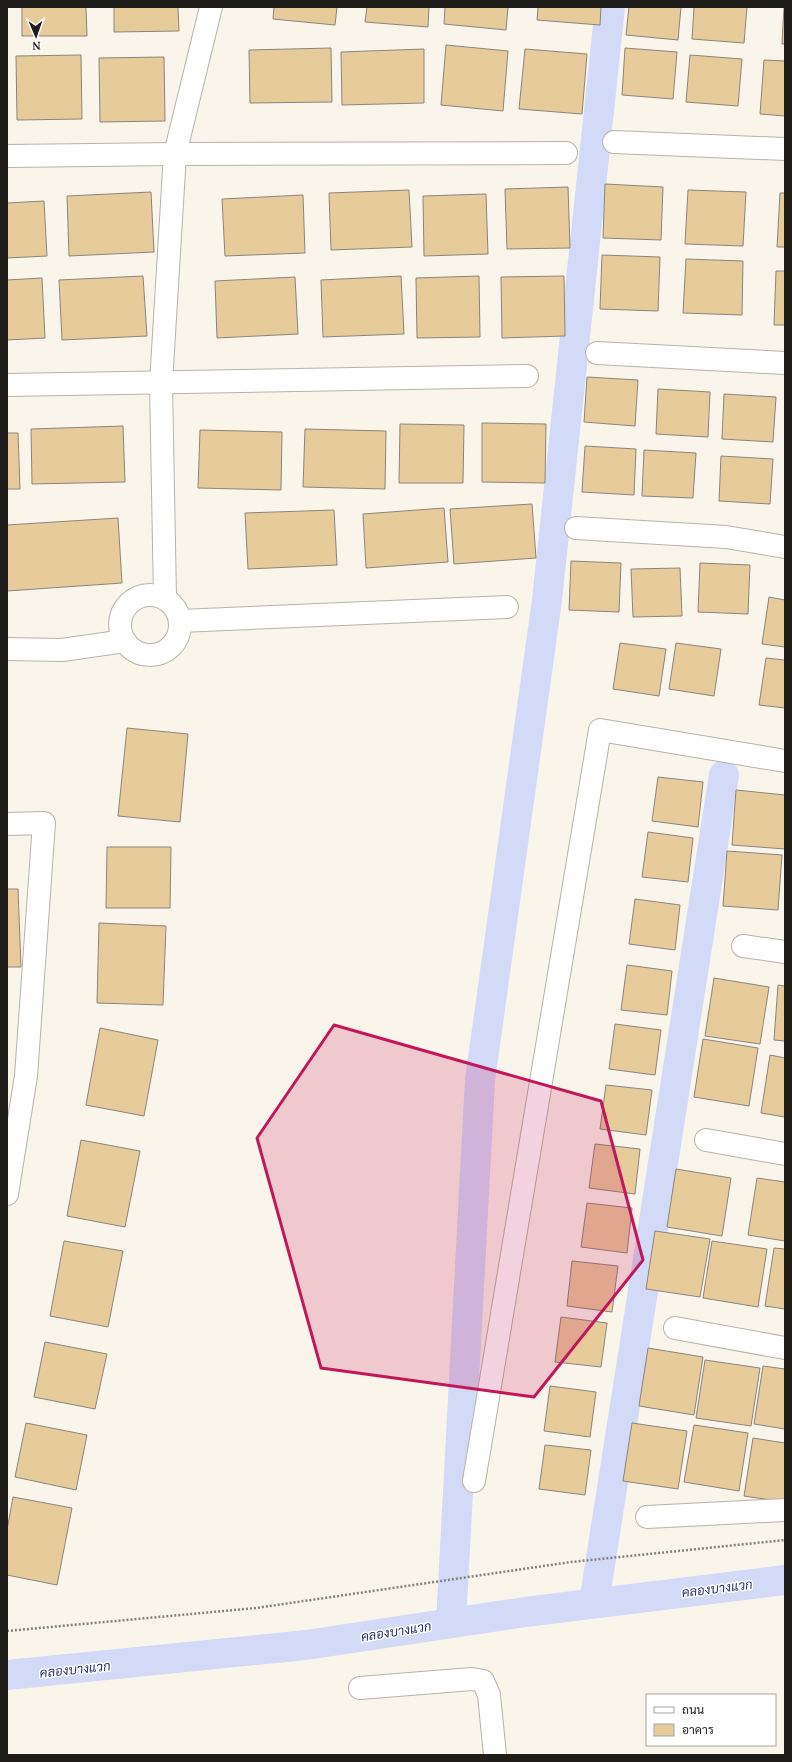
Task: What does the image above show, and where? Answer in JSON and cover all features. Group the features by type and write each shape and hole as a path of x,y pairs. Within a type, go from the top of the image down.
{"street":[{"path":"164,598 161,383 175,154 211,7"},
{"path":"614,142 785,149"},
{"path":"7,156 566,153"},
{"path":"597,353 785,363"},
{"path":"7,385 527,376"},
{"path":"576,528 726,537 785,547"},
{"path":"146,595 164,598 172,604 178,612 180,630 177,639 171,646 162,652 152,655 142,654 132,649 125,641 121,632 120,622 123,612 129,604 137,598 146,595"},
{"path":"180,621 508,606"},
{"path":"7,649 62,650 125,641"},
{"path":"474,1481 600,730 785,761"},
{"path":"7,824 44,823 26,1076 7,1194"},
{"path":"743,946 785,952"},
{"path":"706,1140 785,1154"},
{"path":"675,1328 785,1348"},
{"path":"647,1517 785,1510"},
{"path":"360,1688 472,1679 484,1681 489,1695 495,1755"}],"path":[{"path":"7,1631 256,1608 571,1562 785,1540"}],"highlighted area":[{"path":"334,1025 601,1101 643,1260 534,1397 321,1368 257,1138"}],"building":[{"path":"22,7 86,7 87,36 22,36"},
{"path":"114,7 178,7 179,31 114,32"},
{"path":"274,7 337,7 335,25 273,19"},
{"path":"367,7 429,7 428,27 365,22"},
{"path":"445,7 508,7 506,30 444,24"},
{"path":"538,7 601,7 600,25 537,20"},
{"path":"629,7 681,7 678,40 626,35"},
{"path":"694,7 747,7 744,43 692,39"},
{"path":"784,7 785,44 782,44"},
{"path":"446,45 508,51 503,111 441,105"},
{"path":"331,48 332,102 250,103 249,50"},
{"path":"625,48 677,52 673,99 622,95"},
{"path":"424,49 424,103 342,105 341,52"},
{"path":"525,49 587,54 582,114 519,109"},
{"path":"81,55 82,119 17,120 16,56"},
{"path":"690,55 742,59 738,106 686,102"},
{"path":"164,57 165,121 100,122 99,58"},
{"path":"764,60 785,61 785,116 760,114"},
{"path":"605,184 663,187 661,240 603,238"},
{"path":"568,187 570,248 507,249 505,189"},
{"path":"409,190 412,247 331,250 329,193"},
{"path":"688,190 746,192 743,246 685,244"},
{"path":"151,192 154,252 69,256 67,196"},
{"path":"780,193 785,193 785,247 777,247"},
{"path":"486,194 488,254 424,256 423,196"},
{"path":"303,195 305,253 225,256 222,199"},
{"path":"44,201 47,256 7,258 7,203"},
{"path":"602,255 660,257 658,311 600,309"},
{"path":"686,259 743,261 742,315 683,313"},
{"path":"776,271 785,271 785,325 774,325"},
{"path":"143,276 147,336 62,340 59,280"},
{"path":"401,276 404,334 323,337 321,280"},
{"path":"479,276 480,337 417,338 416,278"},
{"path":"564,276 565,336 502,338 501,277"},
{"path":"295,277 298,334 217,338 215,281"},
{"path":"42,278 45,338 7,340 7,280"},
{"path":"587,377 638,380 635,426 584,422"},
{"path":"658,389 710,392 708,437 656,434"},
{"path":"724,394 776,397 773,442 722,439"},
{"path":"482,423 546,424 545,483 482,482"},
{"path":"400,424 464,425 463,483 399,483"},
{"path":"123,426 125,482 32,484 31,429"},
{"path":"305,429 386,431 385,489 303,487"},
{"path":"200,430 282,432 281,490 198,488"},
{"path":"7,433 18,433 20,489 7,489"},
{"path":"585,446 636,449 634,495 582,492"},
{"path":"644,450 696,453 693,498 642,496"},
{"path":"721,456 773,459 770,504 719,501"},
{"path":"532,504 536,558 454,564 450,509"},
{"path":"444,508 448,562 366,568 363,514"},
{"path":"334,510 337,565 248,569 245,513"},
{"path":"118,518 122,583 7,591 7,525"},
{"path":"571,561 621,563 619,612 569,610"},
{"path":"700,563 750,565 748,614 698,612"},
{"path":"680,568 682,616 633,617 631,569"},
{"path":"769,597 785,600 785,647 762,644"},
{"path":"620,643 666,649 659,696 613,689"},
{"path":"676,643 721,649 714,696 669,689"},
{"path":"766,658 785,660 785,708 759,705"},
{"path":"127,728 188,734 180,822 118,816"},
{"path":"658,777 703,782 698,827 652,821"},
{"path":"736,790 785,795 785,849 732,845"},
{"path":"648,832 693,838 688,882 642,877"},
{"path":"107,847 171,847 170,908 106,908"},
{"path":"727,851 782,855 778,910 723,906"},
{"path":"7,889 18,889 21,967 7,967"},
{"path":"635,899 680,905 675,950 629,944"},
{"path":"99,923 166,926 163,1005 97,1003"},
{"path":"627,965 672,971 667,1015 621,1010"},
{"path":"714,978 769,987 760,1044 705,1036"},
{"path":"778,985 785,986 785,1041 774,1040"},
{"path":"615,1024 661,1030 655,1075 609,1069"},
{"path":"100,1028 158,1040 144,1116 86,1105"},
{"path":"703,1039 758,1048 749,1106 694,1097"},
{"path":"770,1055 785,1058 785,1117 761,1113"},
{"path":"606,1085 652,1090 646,1135 600,1129"},
{"path":"81,1140 140,1151 125,1227 67,1216"},
{"path":"595,1144 640,1149 635,1194 589,1188"},
{"path":"676,1169 731,1178 722,1236 667,1227"},
{"path":"757,1178 785,1182 785,1241 748,1235"},
{"path":"587,1203 632,1208 627,1253 581,1247"},
{"path":"655,1231 710,1239 700,1297 646,1289"},
{"path":"64,1241 123,1251 108,1327 50,1316"},
{"path":"712,1241 767,1249 758,1307 703,1298"},
{"path":"774,1248 785,1249 785,1309 765,1306"},
{"path":"572,1261 618,1266 612,1312 567,1306"},
{"path":"561,1317 607,1323 601,1367 555,1362"},
{"path":"45,1342 107,1354 95,1409 34,1397"},
{"path":"648,1348 703,1357 694,1415 639,1406"},
{"path":"705,1360 760,1368 751,1426 696,1418"},
{"path":"763,1366 785,1369 785,1429 754,1424"},
{"path":"550,1386 596,1392 590,1437 544,1431"},
{"path":"26,1423 87,1435 76,1490 15,1477"},
{"path":"632,1423 687,1431 678,1489 623,1481"},
{"path":"694,1425 748,1433 739,1491 684,1482"},
{"path":"753,1438 785,1443 785,1502 744,1496"},
{"path":"545,1445 591,1450 585,1495 539,1489"},
{"path":"13,1497 72,1508 57,1585 7,1575 7,1530"}],"waterway":[{"path":"451,1623 480,1080 547,600 610,7"},
{"path":"594,1603 724,775"},
{"name":"คลองบางแวก","path":"7,1675 306,1645 525,1612 785,1580"}]}
